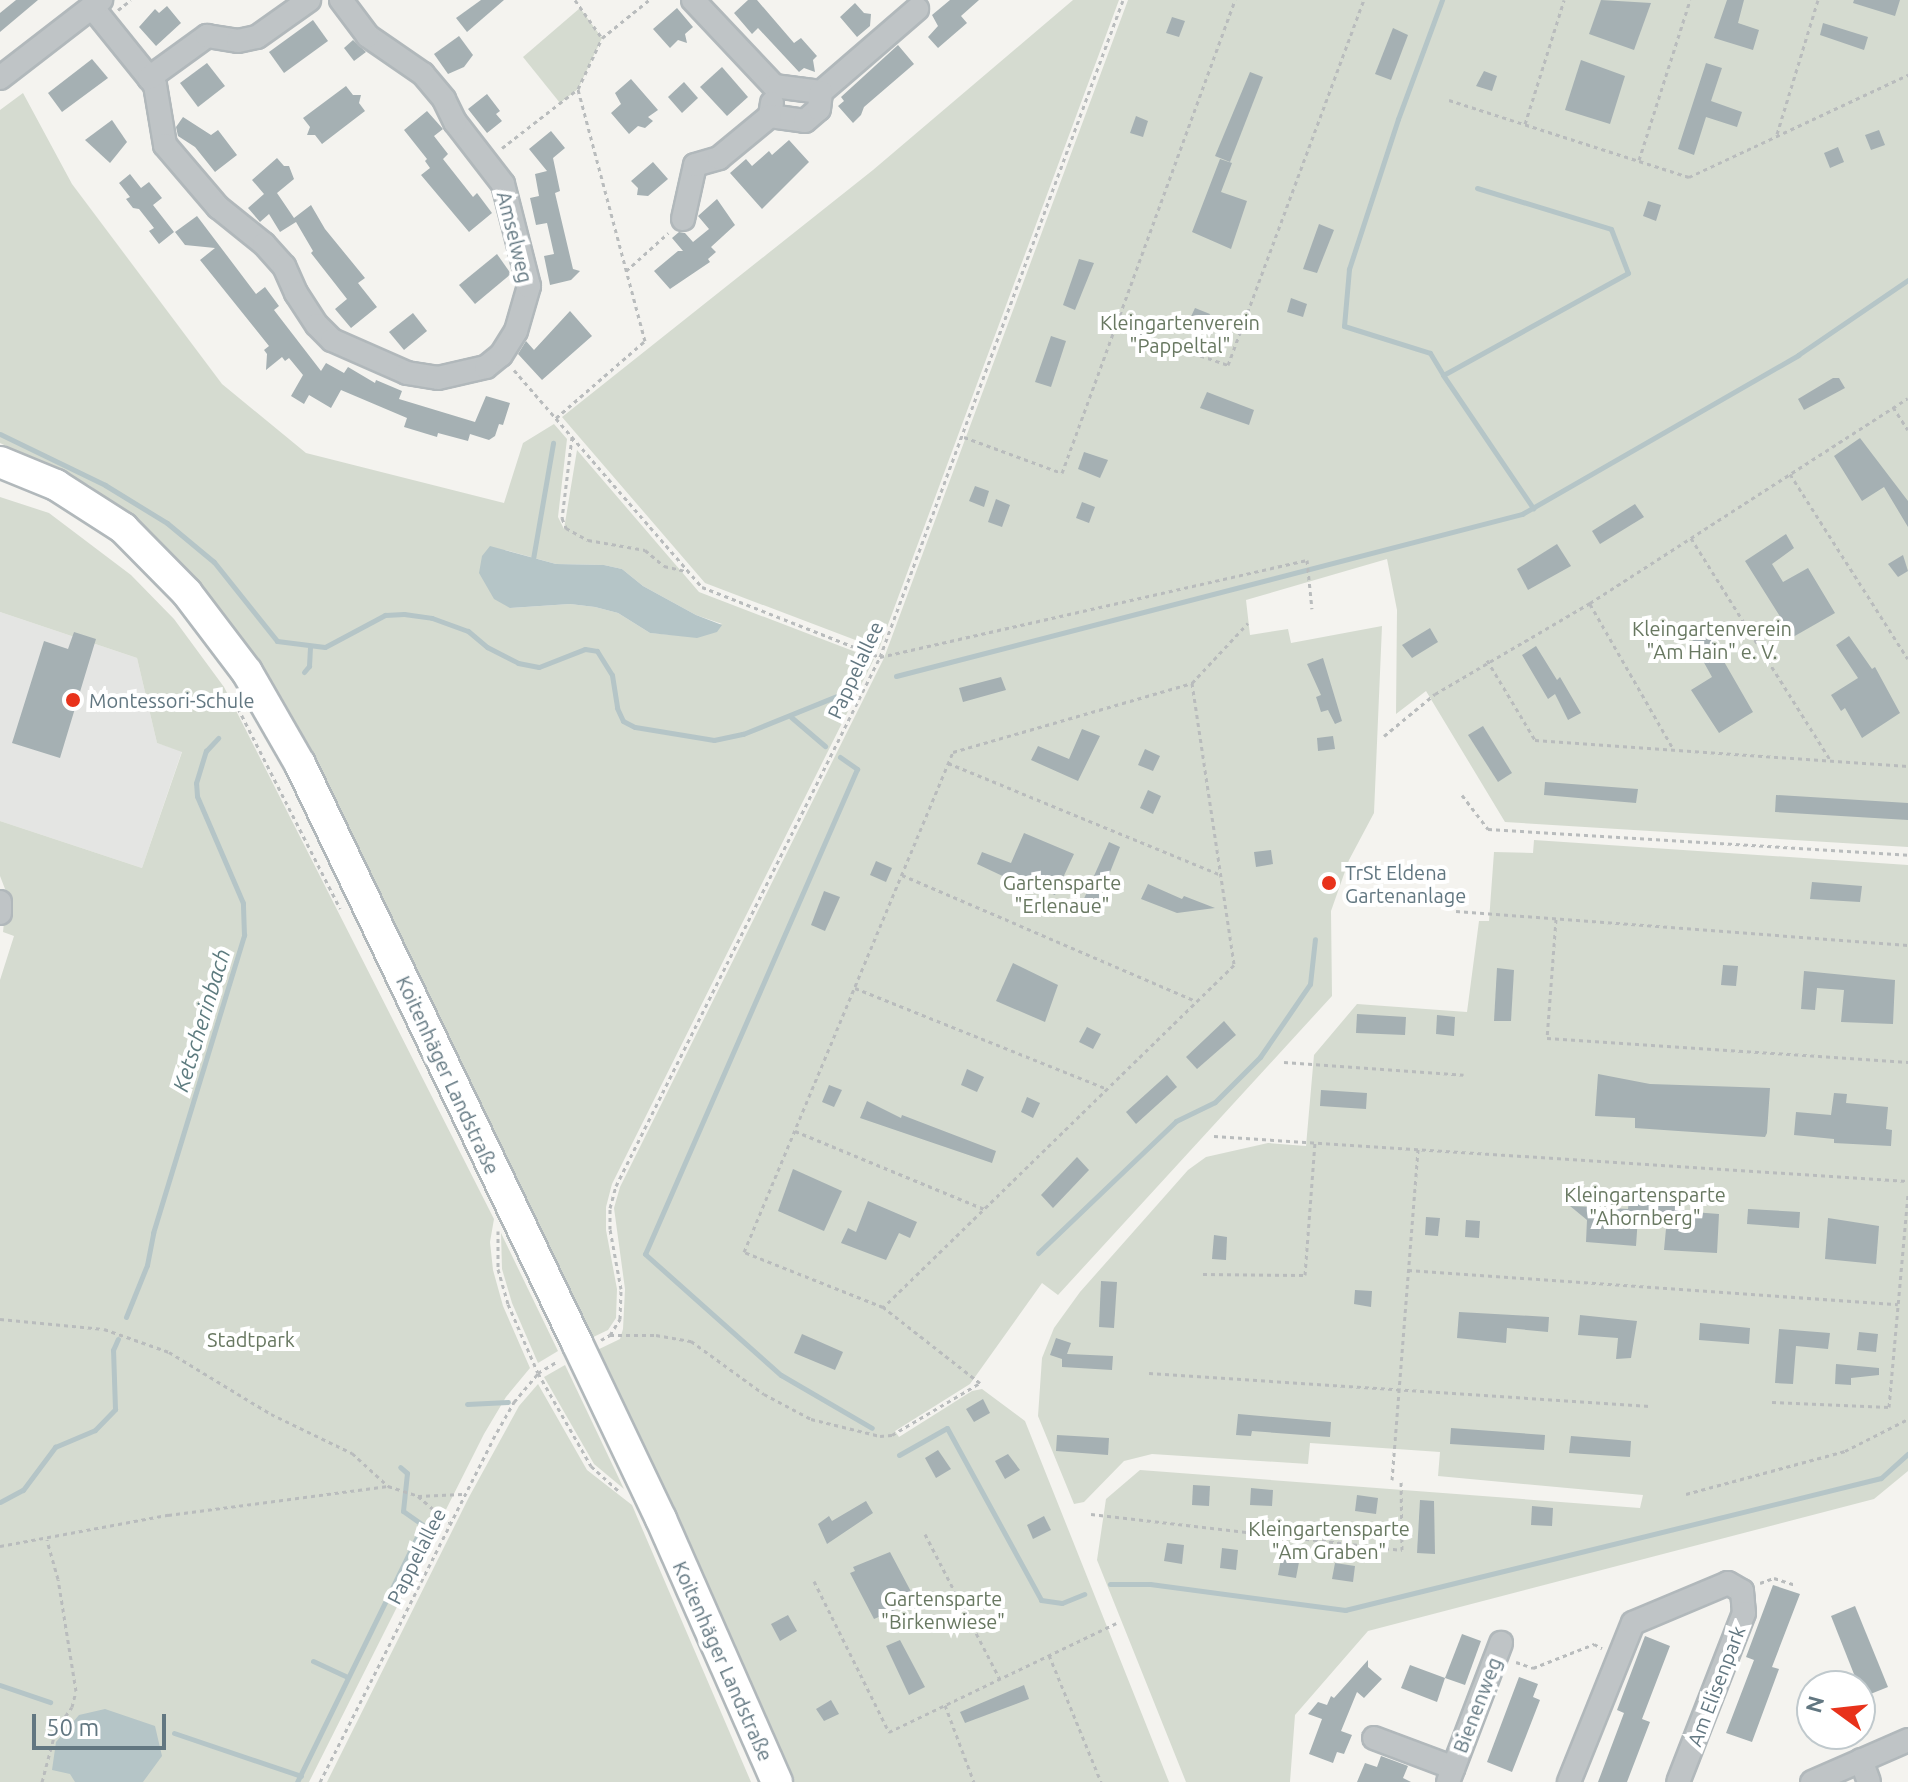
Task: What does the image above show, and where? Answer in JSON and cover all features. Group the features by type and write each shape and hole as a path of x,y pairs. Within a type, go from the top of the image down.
{"main road":[{"name":"Koitenhäger Landstraße","path":"0,462 56,485 123,528 187,593 247,672 300,764 577,1343 661,1519 777,1782"}],"street":[{"path":"149,78 207,36 238,41 257,37 309,0"},
{"name":"Amselweg","path":"341,0 368,36 423,74 503,184 529,286 516,331 501,355"},
{"path":"693,0 774,86 821,92"},
{"path":"0,78 97,4 155,85 165,145 218,207 264,244 284,266 296,293 317,325 332,340 386,367 438,378 486,367 501,355"},
{"path":"770,116 805,121 819,109 821,92 917,9"},
{"path":"683,219 695,165 719,158 770,116 774,86"},
{"path":"0,902 0,913"},
{"path":"1569,1782 1633,1623 1728,1583 1742,1591"},
{"name":"Am Elisenpark","path":"1678,1782 1744,1613 1742,1591"},
{"name":"Bienenweg","path":"1374,1738 1451,1775 1498,1649"},
{"path":"1812,1782 1908,1740"},
{"path":"1861,1760 1869,1782"}],"path":[{"path":"575,0 602,38"},
{"path":"486,161 578,89 602,38 649,0"},
{"name":"Pappelallee","path":"883,1307 980,1383 892,1435 842,1429 811,1419 764,1394 691,1341 656,1335 610,1335 620,1319 621,1289 610,1229 610,1208 616,1186 880,657 1123,0"},
{"path":"963,436 1062,473 1235,0"},
{"path":"1117,327 1228,365 1364,0"},
{"path":"1525,124 1564,0"},
{"path":"1639,162 1690,0"},
{"path":"1777,134 1818,0"},
{"path":"1449,100 1689,177 1908,75"},
{"path":"556,418 645,341 578,89"},
{"path":"626,271 683,219"},
{"path":"501,355 702,587 880,657 1307,560 1312,609"},
{"path":"1384,736 1435,694 1487,660 1590,603 1908,398"},
{"path":"1893,407 1908,430"},
{"path":"572,437 562,518 566,528 588,540 645,550 664,566 689,572"},
{"path":"1790,474 1908,659"},
{"path":"1691,538 1831,761"},
{"path":"1590,603 1674,750"},
{"path":"1192,683 1234,965 883,1307 744,1252 953,752 1192,683 1248,623"},
{"path":"1487,660 1535,740 1908,766"},
{"path":"234,700 342,911"},
{"path":"948,763 1220,874"},
{"path":"1462,795 1488,829 1908,855"},
{"path":"902,875 1197,1001"},
{"path":"1456,911 1908,945"},
{"path":"1556,919 1547,1038 1908,1062"},
{"path":"855,988 1107,1089"},
{"path":"1284,1062 1464,1075"},
{"path":"795,1131 984,1209"},
{"path":"1214,1136 1908,1181"},
{"path":"1203,1274 1305,1275 1315,1141"},
{"path":"1392,1480 1418,1148"},
{"path":"1772,1402 1889,1407 1908,1195"},
{"path":"507,1234 500,1219 496,1242 498,1269 508,1304 538,1373 591,1466 625,1495"},
{"path":"1408,1270 1898,1304"},
{"path":"0,1319 104,1329 169,1352 271,1414 352,1453 388,1486"},
{"name":"Pappelallee","path":"320,1782 463,1494 514,1402 538,1373 560,1360"},
{"path":"1149,1373 1650,1406"},
{"path":"1686,1494 1845,1451 1908,1419"},
{"path":"1091,1514 1402,1550 1401,1482"},
{"path":"0,1546 47,1540 168,1515 388,1486 418,1496 463,1494"},
{"path":"418,1496 449,1523"},
{"path":"925,1534 1000,1679"},
{"path":"42,1782 56,1729 72,1707 76,1691 69,1638 47,1540"},
{"path":"1742,1591 1774,1578 1795,1585"},
{"path":"814,1581 889,1732 1116,1623"},
{"path":"1498,1649 1533,1668 1594,1644 1620,1654"},
{"path":"1049,1655 1101,1782"},
{"path":"945,1705 974,1782"}],"shaded area":[{"path":"490,546 556,564 604,565 622,569 643,586 696,615 722,625 717,632 697,638 650,633 618,613 595,607 570,604 510,608 494,599 479,573 482,556"},
{"name":"Montessori-Schule","path":"0,612 137,658 157,743 182,751 142,868 0,821"},
{"path":"105,1709 155,1726 162,1756 143,1782 75,1782 70,1774 52,1770 56,1742 79,1715"}],"green space":[{"path":"1073,0 1119,0 879,649 705,583 562,417 873,170"},
{"path":"1128,0 1908,0 1908,847 1505,822 1426,691 1396,714 1397,610 1387,559 1246,600 1250,635 1288,629 1291,643 1382,626 1374,813 1349,860 1331,911 1332,996 1058,1295 1042,1283 970,1384 895,1431 899,1437 972,1391 982,1389 1025,1421 1169,1782 788,1782 593,1352 620,1339 623,1329 625,1289 614,1208 620,1187 884,658"},
{"path":"580,8 602,38 578,89 560,103 523,57"},
{"path":"23,93 72,184 222,384 306,453 504,503 523,443 554,424 567,439 558,517 564,529 577,450 699,592 874,659 612,1184 606,1207 606,1230 617,1289 616,1318 608,1330 587,1340 248,653 203,587 142,525 89,485 0,443 0,110","holes":["505,550 556,564 604,565 622,569 643,586 696,615 722,624 673,635 650,633 618,613 595,607 570,604 510,608"]},
{"name":"Stadtpark","path":"0,497 49,513 131,575 174,619 224,687 494,1219 490,1242 493,1270 503,1306 530,1368 506,1397 484,1434 309,1782 0,1782 0,980 14,936 3,932 7,894 0,876 0,821 142,868 182,752 157,743 137,658 0,612"},
{"name":"Kleingartensparte \"Ahornberg\"","path":"1534,840 1908,865 1908,1471 1874,1499 1368,1631 1295,1715 1290,1782 1186,1782 1097,1560 1106,1499 1140,1470 1640,1508 1643,1495 1438,1476 1440,1452 1310,1443 1308,1464 1152,1454 1124,1461 1084,1502 1074,1504 1038,1416 1042,1358 1054,1328 1080,1292 1188,1170 1206,1157 1268,1143 1306,1146 1314,1055 1357,1004 1467,1012 1479,921 1489,921 1494,852 1533,853"},
{"path":"501,1233 558,1351 538,1363 512,1303 502,1269"},
{"path":"565,1365 624,1489 594,1464 544,1377"},
{"path":"538,1384 587,1470 632,1505 751,1782 327,1782 469,1497 519,1406"}],"building":[{"path":"16,0 38,0 0,32 0,13"},
{"path":"481,0 504,0 467,32 456,18"},
{"path":"748,0 757,0 794,43 801,38 817,56 813,60 815,72 804,68 799,72 758,28 752,34 734,13"},
{"path":"950,0 979,0 961,16 967,23 938,48 928,37 938,26 932,15"},
{"path":"1601,0 1651,3 1634,50 1589,34"},
{"path":"1727,0 1744,0 1738,23 1759,30 1753,50 1714,38"},
{"path":"1854,0 1900,0 1895,16 1853,3"},
{"path":"855,3 864,13 871,14 870,26 857,37 840,17"},
{"path":"167,6 181,23 156,46 139,27 155,9 159,13"},
{"path":"677,8 693,27 685,34 687,43 678,40 670,48 653,29"},
{"path":"1172,17 1185,21 1179,37 1166,33"},
{"path":"313,20 328,41 284,73 269,52"},
{"path":"1823,23 1868,37 1864,50 1820,35"},
{"path":"1393,28 1408,35 1391,80 1375,74"},
{"path":"459,36 473,55 464,67 448,74 434,54"},
{"path":"353,40 366,52 354,61 344,48"},
{"path":"898,45 914,64 864,107 853,123 838,106 844,101 841,97"},
{"path":"92,59 108,78 62,112 48,93"},
{"path":"1581,60 1625,76 1610,124 1565,110"},
{"path":"207,63 225,86 198,107 180,83"},
{"path":"1706,63 1722,68 1711,101 1742,112 1737,127 1706,117 1694,155 1678,149"},
{"path":"722,67 748,97 727,116 700,87"},
{"path":"1484,71 1497,76 1492,91 1476,86"},
{"path":"1250,72 1263,77 1230,162 1215,156"},
{"path":"631,79 658,110 648,117 653,121 645,128 638,126 629,134 611,113 621,104 615,93"},
{"path":"684,82 698,98 682,113 668,97"},
{"path":"346,86 353,95 361,95 359,103 365,111 322,144 315,135 307,135 310,127 303,118"},
{"path":"487,94 500,111 496,114 502,121 487,133 468,109"},
{"path":"427,111 443,129 434,136 448,154 443,159 473,197 477,193 492,213 469,232 421,175 430,168 425,161 427,159 404,130"},
{"path":"1136,116 1148,121 1143,137 1130,133"},
{"path":"183,117 211,135 218,130 237,155 215,172 195,147 178,136 176,127"},
{"path":"112,120 127,142 110,163 85,140"},
{"path":"1879,130 1885,145 1871,150 1865,135"},
{"path":"551,131 565,148 553,158 560,191 555,193 573,269 580,271 571,280 550,285 544,256 554,254 547,223 536,225 530,198 539,196 535,174 547,171 529,149"},
{"path":"789,140 809,162 762,209 730,173 746,159 752,166 769,151 772,155"},
{"path":"1838,147 1844,162 1830,168 1824,153"},
{"path":"277,158 284,166 289,166 294,179 277,193 294,218 311,205 325,229 365,278 358,283 377,307 351,328 335,309 347,299 311,253 313,251 296,222 280,232 269,214 260,222 248,208 264,194 252,180"},
{"path":"1220,159 1232,163 1221,192 1247,201 1231,249 1192,232"},
{"path":"653,162 668,179 648,196 637,195 638,188 631,181"},
{"path":"130,174 141,188 149,182 162,198 153,205 174,232 159,244 149,231 154,228 139,209 133,208 126,199 130,197 119,183"},
{"path":"717,199 735,225 711,247 716,252 708,259 710,262 670,289 654,271 678,251 683,251 672,238 679,232 685,233 693,242 709,229 698,216"},
{"path":"1648,201 1661,205 1656,221 1643,216"},
{"path":"197,216 256,294 265,287 279,306 274,310 321,371 326,363 344,373 348,367 375,383 376,380 402,391 399,399 475,422 486,396 510,403 503,425 499,424 495,436 489,440 470,434 468,441 438,433 437,437 404,427 407,418 341,390 331,408 309,395 304,404 291,396 303,375 289,358 285,361 282,357 266,370 267,354 264,350 269,346 200,260 215,248 185,245 175,232"},
{"path":"1319,224 1334,230 1317,273 1303,269"},
{"path":"497,254 511,274 475,304 459,285"},
{"path":"1079,259 1094,263 1075,310 1063,305"},
{"path":"1291,298 1307,304 1303,317 1287,312"},
{"path":"1195,308 1210,314 1203,329 1188,323"},
{"path":"570,311 592,336 542,380 518,354 526,341 534,350"},
{"path":"413,313 427,331 404,350 389,332"},
{"path":"1051,336 1066,341 1051,387 1035,382"},
{"path":"1833,378 1839,378 1845,388 1804,410 1798,399"},
{"path":"1207,392 1254,410 1249,425 1200,408"},
{"path":"1860,438 1908,501 1908,527 1884,487 1862,501 1834,456"},
{"path":"1084,452 1108,460 1100,478 1078,469"},
{"path":"975,486 989,491 984,507 969,501"},
{"path":"996,499 1010,505 1002,527 988,522"},
{"path":"1082,502 1095,507 1089,523 1076,518"},
{"path":"1635,504 1644,517 1600,544 1592,531"},
{"path":"1786,534 1794,548 1772,564 1783,582 1808,568 1835,613 1793,637 1745,561"},
{"path":"1557,544 1571,566 1528,590 1517,569"},
{"path":"1903,555 1908,571 1898,577 1888,564"},
{"path":"1430,628 1438,642 1412,658 1402,645"},
{"path":"74,632 96,639 60,758 12,743 44,641 68,649"},
{"path":"1707,632 1753,712 1719,733 1691,690 1712,677 1692,641"},
{"path":"1849,636 1872,669 1875,667 1900,713 1862,738 1845,708 1841,711 1831,695 1858,678 1836,645"},
{"path":"1536,646 1557,680 1560,677 1581,713 1568,720 1555,694 1548,699 1522,655"},
{"path":"1323,658 1342,721 1335,724 1328,710 1321,712 1316,697 1321,695 1307,664"},
{"path":"1001,677 1006,690 963,702 959,688"},
{"path":"1483,726 1512,773 1498,782 1468,735"},
{"path":"1082,729 1100,736 1078,781 1031,760 1038,746 1069,759"},
{"path":"1333,736 1335,749 1318,751 1317,738"},
{"path":"1145,749 1160,756 1153,771 1138,765"},
{"path":"1545,782 1638,789 1636,803 1544,795"},
{"path":"1148,790 1161,796 1153,814 1140,808"},
{"path":"1776,795 1908,803 1908,820 1775,812"},
{"path":"1024,833 1074,854 1055,895 1023,882 1022,885 977,864 982,852 1011,863"},
{"path":"1109,842 1120,847 1093,915 1079,910"},
{"path":"1271,850 1273,864 1256,867 1254,852"},
{"path":"876,861 892,868 886,882 870,875"},
{"path":"1812,882 1862,886 1860,902 1810,899"},
{"path":"1148,884 1182,899 1184,896 1215,908 1177,913 1141,899"},
{"path":"824,891 840,897 825,931 811,925"},
{"path":"1013,963 1058,985 1045,1022 996,1001"},
{"path":"1723,965 1738,966 1736,986 1721,985"},
{"path":"1497,968 1514,970 1511,1021 1494,1021"},
{"path":"1804,971 1895,980 1893,1024 1841,1022 1844,990 1817,988 1815,1010 1801,1009"},
{"path":"1357,1014 1406,1017 1405,1035 1356,1033"},
{"path":"1437,1015 1455,1017 1454,1036 1436,1034"},
{"path":"1224,1021 1236,1035 1197,1069 1186,1057"},
{"path":"1087,1027 1101,1034 1093,1049 1079,1042"},
{"path":"967,1069 984,1077 977,1092 961,1085"},
{"path":"1598,1074 1650,1084 1770,1088 1767,1133 1765,1137 1635,1128 1635,1118 1595,1116"},
{"path":"1167,1075 1177,1087 1136,1124 1126,1112"},
{"path":"829,1085 842,1090 834,1107 822,1102"},
{"path":"1321,1090 1367,1093 1366,1109 1320,1106"},
{"path":"1834,1093 1847,1094 1846,1103 1888,1107 1886,1129 1892,1130 1891,1146 1834,1143 1834,1139 1794,1135 1796,1112 1831,1115"},
{"path":"1027,1097 1040,1103 1033,1118 1021,1112"},
{"path":"867,1101 901,1118 902,1115 996,1151 992,1163 860,1118"},
{"path":"1077,1157 1089,1170 1053,1208 1041,1195"},
{"path":"793,1169 842,1191 824,1231 778,1211"},
{"path":"1629,1199 1680,1204 1680,1211 1719,1214 1717,1253 1664,1250 1667,1218 1638,1217 1636,1246 1586,1242 1587,1220 1570,1206 1628,1209"},
{"path":"868,1201 917,1222 910,1238 899,1233 886,1260 841,1243 848,1228 856,1232"},
{"path":"1748,1209 1800,1212 1799,1228 1747,1224"},
{"path":"1426,1217 1440,1218 1438,1236 1425,1235"},
{"path":"1828,1218 1879,1226 1876,1264 1825,1259"},
{"path":"1466,1220 1480,1221 1479,1238 1465,1237"},
{"path":"1214,1235 1227,1237 1226,1260 1212,1259"},
{"path":"1101,1281 1117,1282 1114,1328 1099,1327"},
{"path":"1355,1290 1372,1291 1371,1307 1354,1304"},
{"path":"1459,1312 1549,1317 1548,1332 1507,1328 1506,1343 1457,1338"},
{"path":"1580,1315 1637,1321 1631,1358 1616,1359 1618,1338 1578,1335"},
{"path":"1700,1323 1750,1328 1749,1344 1699,1340"},
{"path":"1779,1329 1830,1333 1828,1349 1796,1346 1793,1384 1775,1383"},
{"path":"1859,1332 1878,1334 1876,1352 1857,1350"},
{"path":"802,1334 843,1352 835,1370 794,1353"},
{"path":"1056,1338 1071,1343 1067,1354 1113,1356 1112,1370 1062,1367 1062,1359 1050,1355"},
{"path":"1836,1364 1879,1368 1879,1375 1851,1378 1851,1385 1835,1384"},
{"path":"983,1399 990,1413 974,1422 966,1409"},
{"path":"1238,1414 1331,1422 1330,1437 1252,1431 1251,1436 1236,1435"},
{"path":"1451,1428 1545,1435 1544,1450 1450,1444"},
{"path":"1057,1435 1109,1438 1108,1455 1056,1451"},
{"path":"1571,1436 1631,1441 1630,1457 1569,1453"},
{"path":"938,1450 951,1469 936,1478 925,1458"},
{"path":"1008,1454 1020,1470 1005,1479 995,1461"},
{"path":"1193,1485 1210,1486 1209,1506 1192,1505"},
{"path":"1251,1488 1273,1490 1272,1506 1250,1505"},
{"path":"1357,1495 1378,1498 1376,1514 1355,1511"},
{"path":"1420,1500 1434,1501 1435,1554 1417,1553"},
{"path":"866,1501 873,1513 827,1544 818,1524 829,1516 832,1521"},
{"path":"1532,1506 1553,1508 1552,1526 1531,1525"},
{"path":"1044,1516 1051,1530 1033,1539 1027,1525"},
{"path":"1167,1543 1184,1545 1182,1564 1164,1561"},
{"path":"1222,1548 1238,1550 1236,1570 1220,1568"},
{"path":"890,1552 916,1601 874,1619 850,1573 855,1571 853,1567"},
{"path":"1281,1559 1299,1562 1296,1578 1278,1575"},
{"path":"1335,1563 1355,1566 1353,1582 1332,1579"},
{"path":"1773,1585 1800,1594 1772,1667 1779,1669 1752,1742 1726,1733 1754,1660 1746,1657"},
{"path":"1855,1606 1888,1687 1876,1692 1876,1670 1852,1670 1831,1616"},
{"path":"788,1615 797,1631 780,1641 771,1624"},
{"path":"1462,1634 1481,1641 1465,1685 1445,1678"},
{"path":"1645,1636 1670,1646 1642,1719 1650,1722 1627,1782 1598,1782 1624,1713 1617,1710"},
{"path":"900,1640 925,1687 909,1695 886,1646"},
{"path":"1368,1660 1368,1667 1382,1679 1364,1698 1357,1692 1341,1731 1352,1735 1344,1754 1337,1752 1333,1763 1309,1754 1322,1719 1308,1714 1318,1702 1327,1705 1331,1696 1334,1698"},
{"path":"1410,1665 1445,1678 1437,1702 1401,1688"},
{"path":"1519,1677 1538,1684 1533,1697 1540,1700 1512,1772 1487,1762"},
{"path":"1024,1685 1029,1699 965,1723 960,1712"},
{"path":"831,1700 839,1714 824,1721 816,1709"},
{"path":"1381,1756 1408,1766 1403,1778 1411,1782 1357,1782 1365,1763 1377,1767"}],"waterway":[{"path":"1442,0 1398,119 1349,269 1344,326 1430,353 1443,375"},
{"path":"1477,188 1611,229 1628,273 1443,375 1533,508"},
{"path":"896,676 1522,514 1798,355 1908,280"},
{"path":"0,434 105,485 167,523 214,562 277,641 325,647 385,615 404,614 432,618 468,631 487,647 518,663 539,667 585,649 597,651 612,675 617,708 623,721 635,727 714,740 743,734 837,696"},
{"path":"533,559 553,443"},
{"name":"Ketscherinbach","path":"304,672 309,666 310,646"},
{"path":"791,717 825,746"},
{"name":"Ketscherinbach","path":"126,1317 147,1265 153,1233 244,935 243,903 197,796 196,783 206,751 218,738"},
{"path":"840,757 857,769 645,1254 781,1375 872,1428"},
{"path":"1038,1253 1176,1121 1215,1102 1260,1057 1310,984 1315,939"},
{"name":"Ketscherinbach","path":"0,1502 23,1490 55,1447 95,1430 115,1409 113,1350 118,1339"},
{"path":"467,1404 508,1402"},
{"path":"899,1455 947,1428 1041,1600 1062,1603 1084,1594"},
{"path":"1110,1584 1150,1584 1345,1610 1881,1478 1908,1454"},
{"path":"297,1782 423,1525 403,1511 407,1473 400,1467"},
{"path":"313,1661 348,1677"},
{"path":"0,1685 50,1702"},
{"path":"174,1733 301,1776"}],"place":[{"name":"Montessori-Schule","path":"73,700"},
{"name":"TrSt Eldena Gartenanlage","path":"1329,883"}],"park label":[{"name":"Kleingartenverein \"Pappeltal\"","path":"1180,334"},
{"name":"Kleingartenverein \"Am Hain\" e. V.","path":"1712,640"},
{"name":"Gartensparte \"Erlenaue\"","path":"1062,894"},
{"name":"Kleingartensparte \"Am Graben\"","path":"1329,1540"},
{"name":"Gartensparte \"Birkenwiese\"","path":"943,1610"}]}
